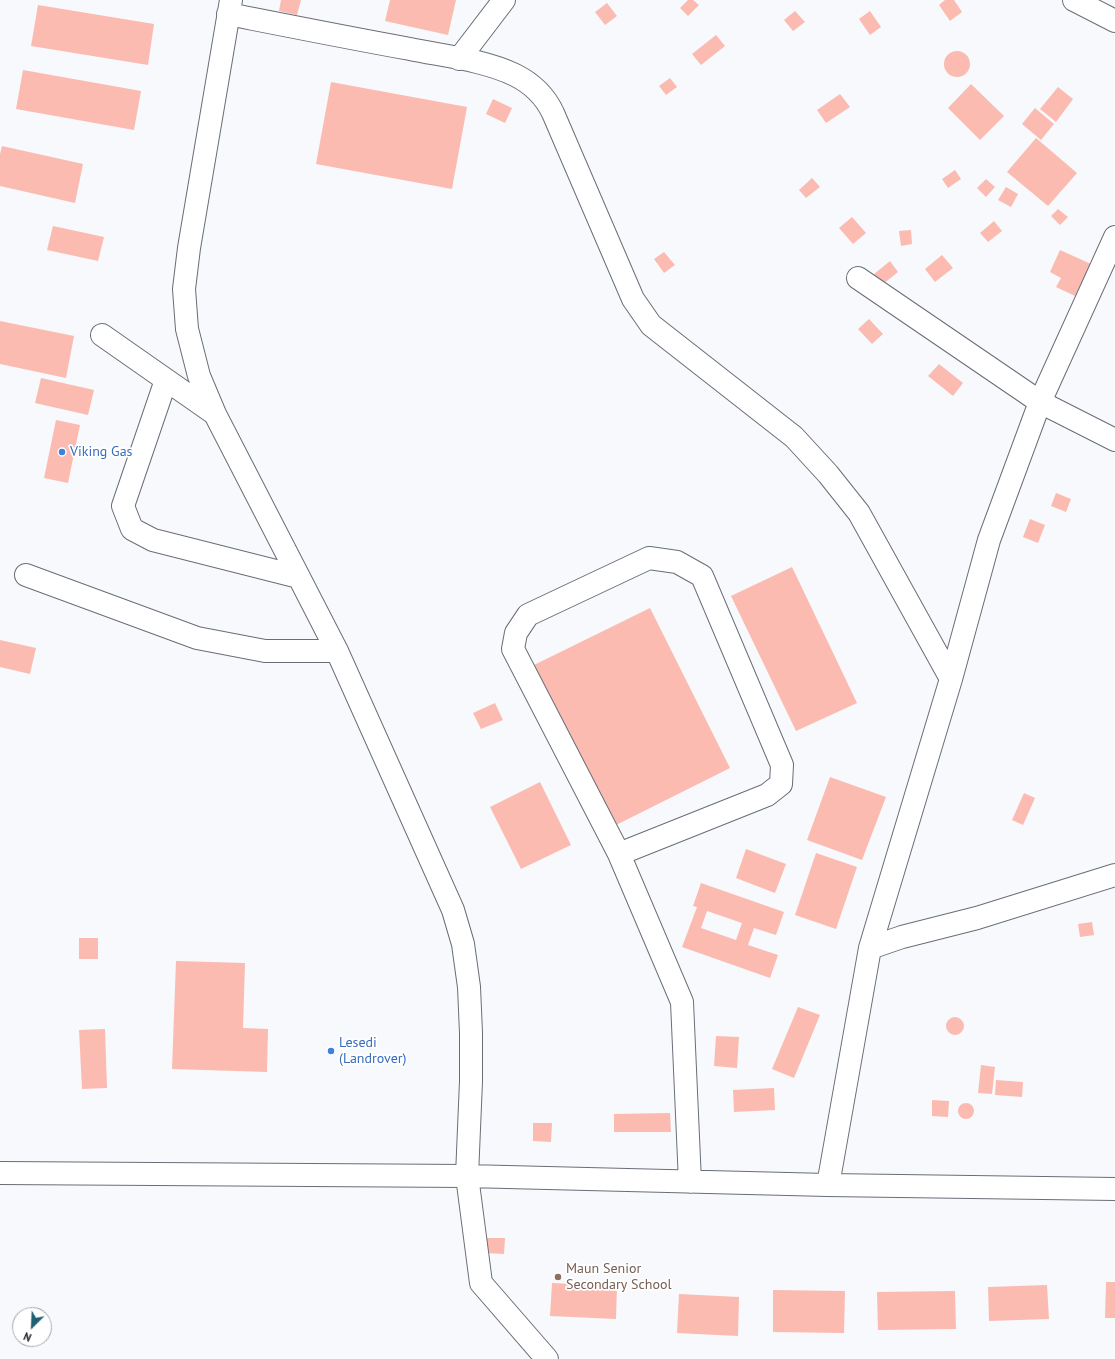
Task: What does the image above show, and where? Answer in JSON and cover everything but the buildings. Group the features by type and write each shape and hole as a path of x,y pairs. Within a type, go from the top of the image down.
{"street":[{"path":"459,59 504,0"},
{"path":"1074,0 1115,21"},
{"path":"547,1359 481,1283 467,1176 471,1082 469,987 463,944 453,910 337,651 215,414 199,376 187,328 184,289 189,248 230,7 500,69 517,76 533,87 547,100 554,113 632,299 651,324 794,437 828,474 859,514 951,679"},
{"path":"828,1185 870,948 951,679 989,540 1040,402 1115,237"},
{"path":"858,278 1040,402 1115,440"},
{"path":"102,335 215,414"},
{"path":"166,380 123,506 132,529 153,540 299,578"},
{"path":"619,854 767,795 781,784 782,765 702,576 677,562 649,558 528,615 516,633 513,649 619,854 682,1002 690,1182"},
{"path":"26,575 197,638 264,651 337,651"},
{"path":"870,948 902,937 977,918 1115,875"},
{"path":"0,1173 467,1176 828,1185 1115,1189"}],"place":[{"name":"Viking Gas","path":"62,452"},
{"name":"Lesedi (Landrover)","path":"331,1051"},
{"name":"Maun Senior Secondary School","path":"558,1277"}]}
